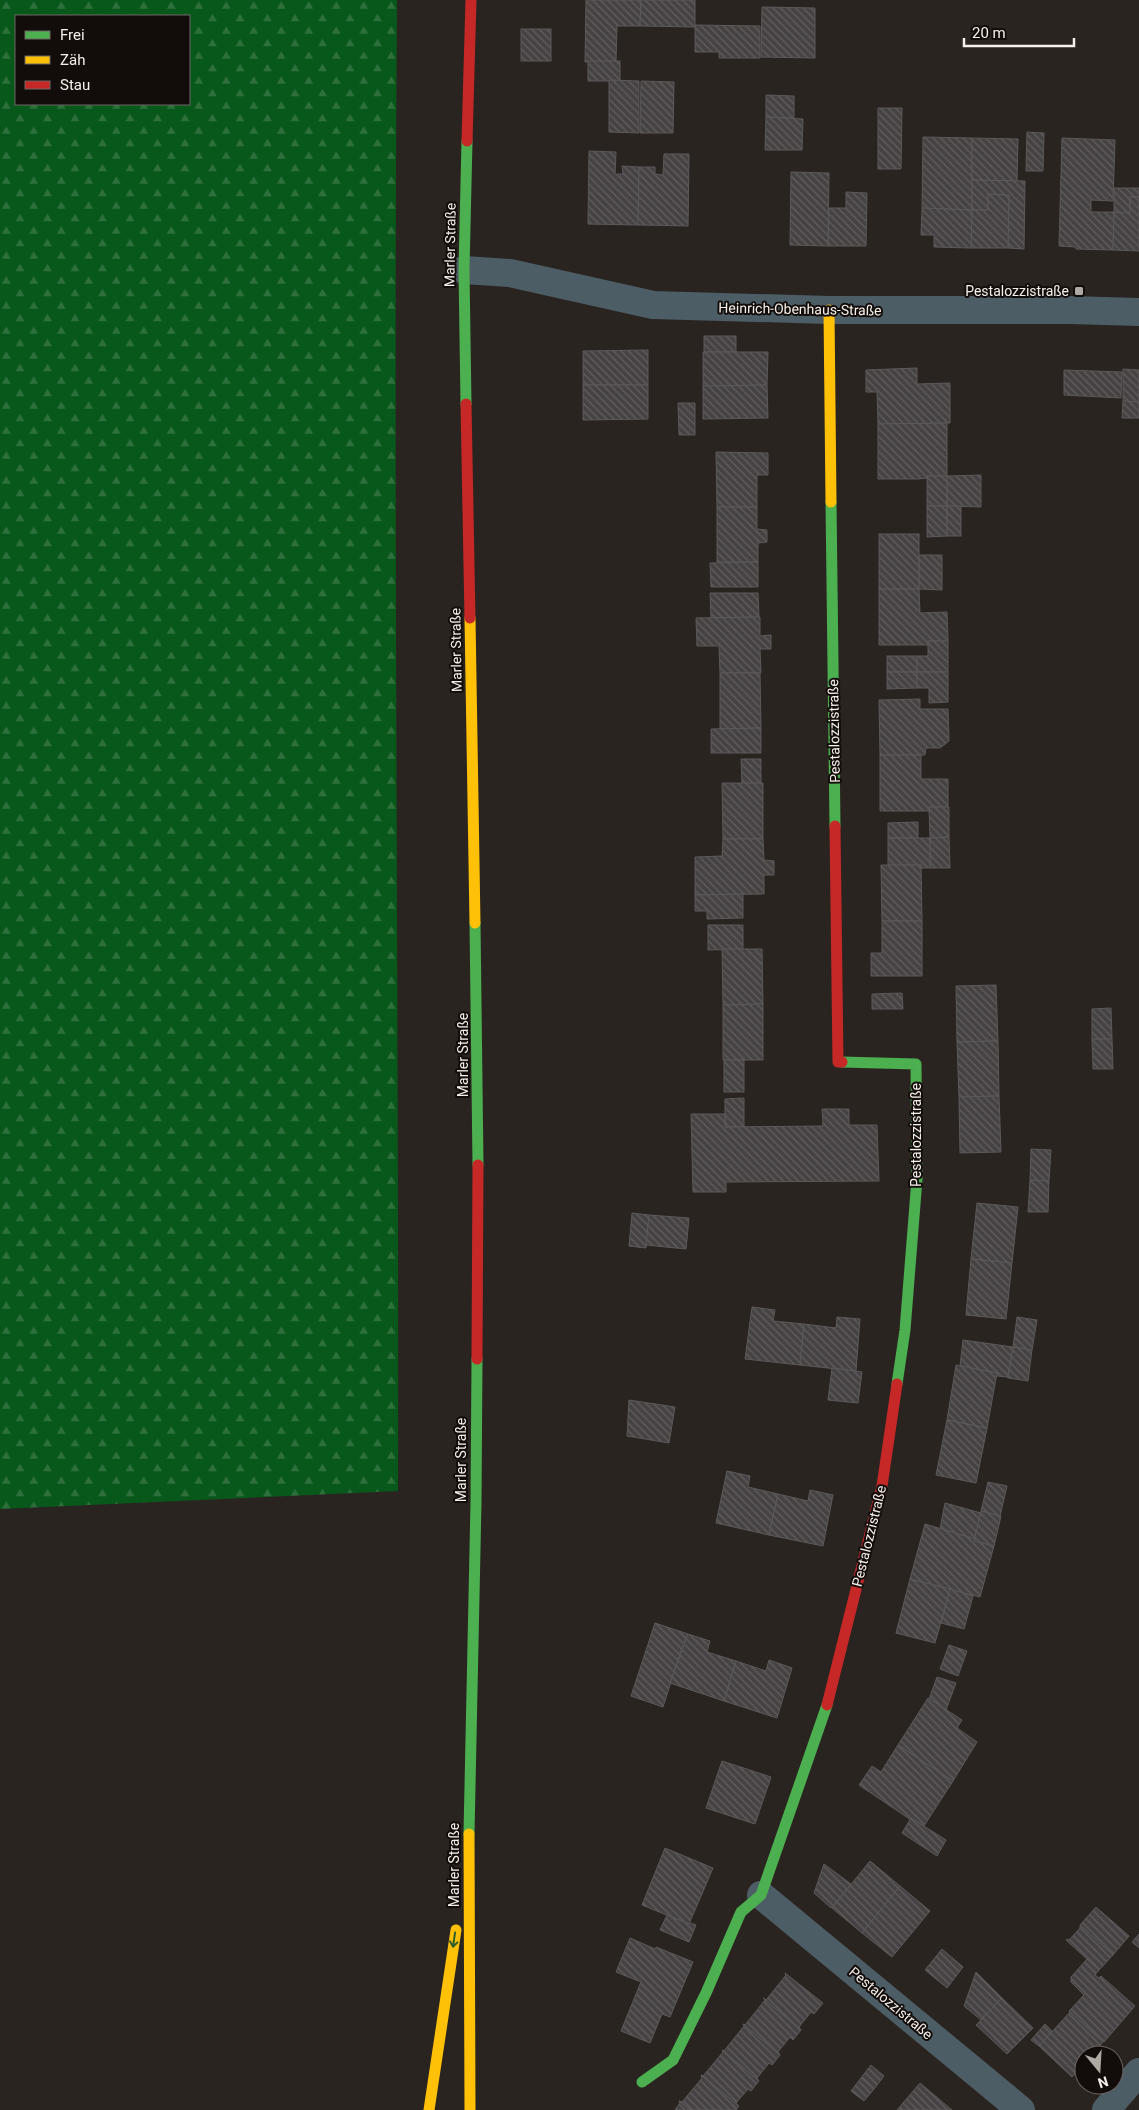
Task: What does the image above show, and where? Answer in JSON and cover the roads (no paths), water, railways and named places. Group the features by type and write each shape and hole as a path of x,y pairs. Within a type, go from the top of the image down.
{"main road":[{"name":"Marler Straße","path":"470,2110 469,1840 476,1492 478,991 464,270 471,0"},
{"name":"Pestalozzistraße","path":"642,2082 673,2060 706,1993 742,1912 761,1895 825,1713 882,1486 905,1330 917,1179 916,1064 838,1062 829,310"},
{"path":"429,2110 469,1840"}],"street":[{"name":"Heinrich-Obenhaus-Straße","path":"464,270 510,273 653,305 829,310 1070,310 1139,312"},
{"name":"Pestalozzistraße","path":"761,1895 1021,2110"},
{"path":"1106,2110 1139,2072"}],"place":[{"name":"Pestalozzistraße","path":"1079,291"}]}
